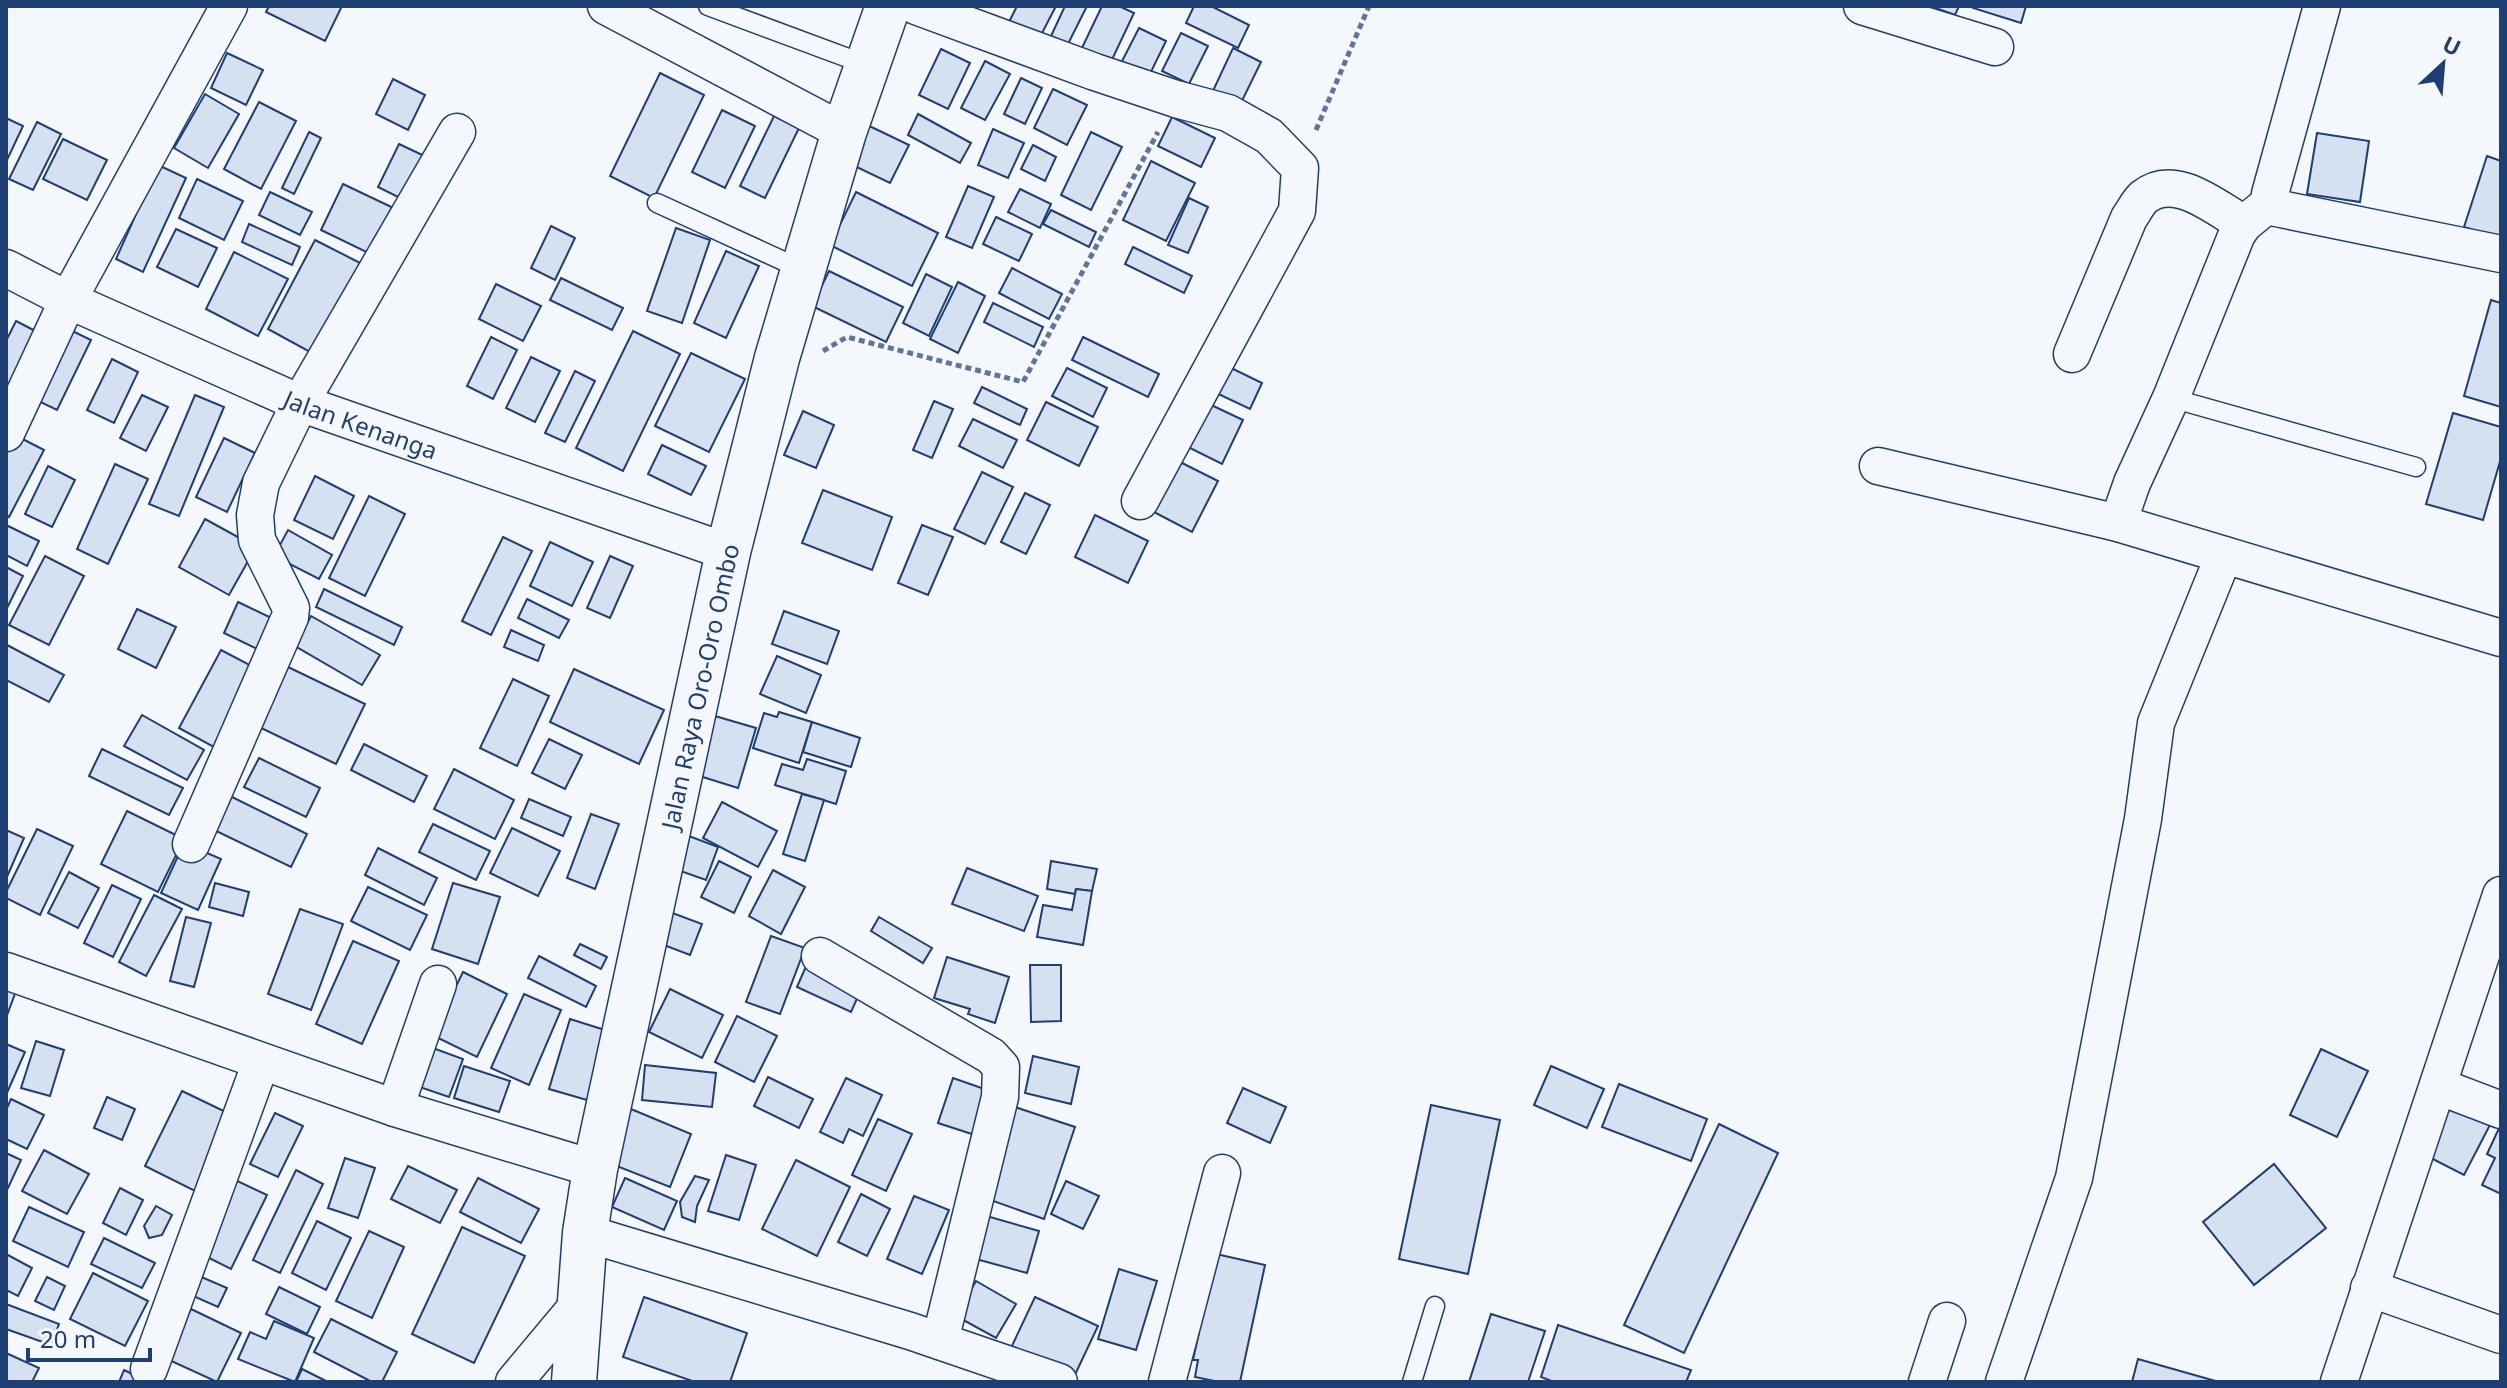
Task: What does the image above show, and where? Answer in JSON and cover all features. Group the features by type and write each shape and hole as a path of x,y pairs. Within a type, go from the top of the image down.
{"main road":[{"name":"Jalan Raya Oro-Oro Ombo","path":"574,1382 585,1233 595,1169 728,552 777,358 844,132 888,6"}],"street":[{"path":"6,433 68,300 229,6"},
{"path":"606,6 844,132"},
{"path":"916,6 1176,99 1228,113 1269,136 1300,168 1297,211 1140,501"},
{"path":"1862,6 1995,47"},
{"path":"2118,523 2237,234 2270,194 2322,6"},
{"path":"191,844 290,617 291,608 257,540 255,515 261,483 300,403 457,132"},
{"path":"2072,354 2129,218 2141,198 2155,189 2178,189 2257,213 2276,208 2501,254"},
{"name":"Jalan Kenanga","path":"6,268 68,300 300,403 728,552"},
{"path":"1878,466 2118,523 2501,638"},
{"path":"2004,1382 2074,1178 2143,819 2156,723 2224,555"},
{"path":"2339,1382 2501,895"},
{"path":"820,956 991,1056 1001,1067 1000,1097 940,1341"},
{"path":"6,971 395,1108 595,1169"},
{"path":"395,1108 438,984"},
{"path":"149,1369 261,1062"},
{"path":"2438,1086 2501,1110"},
{"path":"1167,1382 1222,1173"},
{"path":"585,1233 940,1341 1059,1382"},
{"path":"2369,1288 2501,1335"},
{"path":"514,1382 580,1303"},
{"path":"1927,1382 1947,1321"}],"lane":[{"path":"708,6 867,66"},
{"path":"657,203 803,270"},
{"path":"2171,398 2416,467"},
{"path":"1412,1382 1435,1306"}],"path":[{"path":"1300,168 1369,6"},
{"path":"777,358 807,360 847,337 1023,382 1176,99"}],"building":[{"path":"269,6 342,6 325,41 266,12"},
{"path":"1017,6 1056,6 1040,37 1009,22"},
{"path":"1065,6 1087,6 1068,44 1051,36"},
{"path":"1102,6 1119,6 1134,13 1109,66 1080,52"},
{"path":"1194,6 1211,6 1249,25 1238,48 1186,23"},
{"path":"1930,6 1959,6 1955,15"},
{"path":"1974,6 2026,6 2021,23"},
{"path":"1139,28 1166,41 1147,80 1119,67"},
{"path":"1181,33 1208,46 1189,84 1162,71"},
{"path":"1233,48 1261,62 1238,109 1211,95"},
{"path":"941,49 970,63 948,109 919,95"},
{"path":"227,53 263,70 246,105 211,88"},
{"path":"985,61 1010,74 985,120 961,108"},
{"path":"660,73 704,95 654,198 610,176"},
{"path":"1021,78 1042,88 1025,124 1004,114"},
{"path":"393,79 425,95 408,130 376,114"},
{"path":"1053,89 1087,105 1067,145 1034,128"},
{"path":"205,94 239,114 208,168 174,148"},
{"path":"259,102 296,121 261,189 224,169"},
{"path":"722,110 755,126 725,188 692,172"},
{"path":"918,114 971,143 960,163 908,135"},
{"path":"774,116 799,128 765,198 740,186"},
{"path":"1172,117 1215,138 1201,167 1158,146"},
{"path":"6,118 23,126 6,162"},
{"path":"37,122 61,134 33,190 9,179"},
{"path":"861,122 909,145 890,183 842,160"},
{"path":"993,129 1024,143 1008,178 978,165"},
{"path":"309,132 321,138 294,194 282,188"},
{"path":"1091,132 1122,147 1091,210 1061,195"},
{"path":"2317,133 2369,141 2360,202 2307,194"},
{"path":"63,139 107,160 87,200 43,179"},
{"path":"399,144 433,160 412,204 378,187"},
{"path":"1033,145 1056,157 1045,181 1021,169"},
{"path":"2487,156 2501,161 2501,239 2464,227"},
{"path":"1151,161 1195,183 1166,241 1123,220"},
{"path":"158,165 186,178 143,272 116,259"},
{"path":"197,179 243,201 224,240 179,218"},
{"path":"343,184 404,213 381,259 321,230"},
{"path":"968,186 994,197 972,248 946,237"},
{"path":"1020,189 1051,204 1040,228 1008,212"},
{"path":"270,192 312,212 300,235 259,215"},
{"path":"856,192 938,233 912,286 830,245"},
{"path":"1189,198 1208,207 1188,253 1168,245"},
{"path":"1051,210 1096,232 1089,247 1043,224"},
{"path":"996,217 1032,234 1019,261 983,244"},
{"path":"249,224 300,247 292,265 242,242"},
{"path":"551,226 575,238 555,280 531,268"},
{"path":"676,228 710,240 682,323 647,311"},
{"path":"176,229 217,248 198,287 157,267"},
{"path":"315,240 368,267 321,358 268,329"},
{"path":"1133,247 1192,276 1184,293 1125,264"},
{"path":"726,251 759,266 726,338 694,323"},
{"path":"234,252 288,279 258,336 206,309"},
{"path":"1012,268 1062,294 1049,319 999,293"},
{"path":"829,271 903,307 886,342 812,306"},
{"path":"926,274 952,287 929,336 903,323"},
{"path":"561,278 623,308 612,330 550,300"},
{"path":"958,282 985,296 958,353 930,339"},
{"path":"496,284 541,306 523,341 479,319"},
{"path":"2491,300 2501,303 2501,407 2464,396"},
{"path":"993,303 1043,327 1034,347 984,322"},
{"path":"16,321 45,336 6,402 6,341"},
{"path":"60,325 91,340 57,410 26,395"},
{"path":"633,331 680,354 623,471 576,448"},
{"path":"491,337 517,350 493,399 467,386"},
{"path":"1083,337 1159,374 1148,397 1072,360"},
{"path":"691,353 745,379 709,452 655,426"},
{"path":"531,357 560,371 535,422 506,408"},
{"path":"112,359 138,372 114,423 87,410"},
{"path":"1225,365 1262,383 1250,409 1212,391"},
{"path":"1067,368 1107,388 1093,417 1052,396"},
{"path":"575,371 595,381 565,442 545,433"},
{"path":"982,387 1027,409 1020,425 974,403"},
{"path":"142,395 168,407 146,451 120,438"},
{"path":"195,395 224,407 179,516 149,504"},
{"path":"934,401 953,409 932,458 913,450"},
{"path":"1046,402 1098,427 1079,466 1027,440"},
{"path":"1207,403 1243,420 1222,464 1186,446"},
{"path":"803,411 834,425 816,468 784,455"},
{"path":"2453,413 2501,427 2501,458 2483,520 2426,504"},
{"path":"973,419 1017,440 1003,468 959,446"},
{"path":"11,433 44,450 9,517 6,515 6,443"},
{"path":"224,438 255,453 227,512 196,497"},
{"path":"662,445 706,466 691,495 648,474"},
{"path":"1178,461 1218,481 1192,532 1152,511"},
{"path":"115,464 148,479 108,564 77,549"},
{"path":"48,466 75,480 52,527 25,514"},
{"path":"982,472 1013,487 985,544 954,529"},
{"path":"315,476 354,496 333,539 294,520"},
{"path":"823,490 892,517 872,570 802,543"},
{"path":"1025,493 1050,505 1026,554 1001,542"},
{"path":"369,496 405,514 365,596 329,578"},
{"path":"1095,515 1148,541 1128,583 1075,557"},
{"path":"205,519 256,547 229,595 179,567"},
{"path":"6,525 39,541 27,566 6,555"},
{"path":"922,525 953,537 928,595 898,583"},
{"path":"288,530 332,555 319,579 274,556"},
{"path":"503,537 532,551 491,635 462,621"},
{"path":"550,542 593,562 572,606 530,586"},
{"path":"45,556 84,576 49,645 9,625"},
{"path":"610,556 633,566 610,618 587,608"},
{"path":"6,567 23,576 6,610"},
{"path":"324,589 402,627 394,645 316,607"},
{"path":"527,599 569,620 559,638 518,618"},
{"path":"238,602 286,625 272,656 224,633"},
{"path":"137,609 176,627 156,668 118,649"},
{"path":"784,611 839,631 827,664 772,644"},
{"path":"311,616 380,655 362,685 295,646"},
{"path":"511,630 544,645 538,661 504,647"},
{"path":"7,645 64,675 49,702 6,680"},
{"path":"221,650 265,673 223,752 179,728"},
{"path":"777,656 821,675 806,713 760,694"},
{"path":"288,667 365,704 336,764 259,727"},
{"path":"574,669 664,710 639,764 550,722"},
{"path":"513,679 549,696 517,766 480,748"},
{"path":"779,712 812,722 799,763 753,748 764,713 777,717"},
{"path":"708,714 756,728 738,788 690,773"},
{"path":"142,715 204,750 187,780 124,746"},
{"path":"812,722 860,738 851,767 803,752"},
{"path":"549,739 582,755 565,789 532,773"},
{"path":"364,744 427,776 414,802 351,770"},
{"path":"102,749 183,788 169,815 89,776"},
{"path":"259,758 320,788 306,817 244,787"},
{"path":"807,759 846,771 836,804 775,785 782,764 803,770"},
{"path":"454,769 514,800 495,839 434,809"},
{"path":"802,794 824,800 805,861 783,854"},
{"path":"228,795 307,834 291,867 212,829"},
{"path":"529,799 571,817 563,836 521,818"},
{"path":"722,802 777,831 758,867 703,838"},
{"path":"127,811 184,839 158,892 101,864"},
{"path":"591,814 619,824 595,889 567,878"},
{"path":"433,824 490,851 476,880 419,852"},
{"path":"512,828 560,851 538,896 490,873"},
{"path":"37,829 73,846 40,915 6,898 6,892"},
{"path":"6,830 24,838 6,879"},
{"path":"681,833 718,847 706,880 669,867"},
{"path":"184,843 221,859 198,910 161,893"},
{"path":"378,848 437,878 424,905 365,875"},
{"path":"719,861 751,877 734,913 701,897"},
{"path":"1051,861 1097,869 1092,891 1076,889 1075,894 1047,889"},
{"path":"967,868 1038,896 1024,931 952,904"},
{"path":"773,870 805,887 781,934 749,916"},
{"path":"69,872 99,888 78,928 48,913"},
{"path":"215,883 249,892 243,916 209,907"},
{"path":"453,883 500,897 478,964 432,949"},
{"path":"112,885 141,899 113,957 84,943"},
{"path":"368,887 427,915 410,950 351,921"},
{"path":"1076,889 1092,891 1083,945 1037,937 1043,905 1072,910"},
{"path":"154,895 182,909 146,976 119,962"},
{"path":"659,908 702,924 690,955 648,939"},
{"path":"300,909 343,924 311,1010 268,994"},
{"path":"186,917 211,923 194,987 170,981"},
{"path":"879,917 932,948 923,963 871,931"},
{"path":"771,936 805,948 780,1014 746,1002"},
{"path":"353,941 399,961 362,1044 316,1024"},
{"path":"580,944 607,957 601,969 574,955"},
{"path":"539,956 596,986 586,1007 528,978"},
{"path":"810,957 864,983 851,1012 797,987"},
{"path":"947,957 1009,977 995,1023 968,1014 970,1009 934,998"},
{"path":"1030,965 1061,965 1061,1021 1031,1022"},
{"path":"463,972 507,994 477,1057 432,1035"},
{"path":"6,986 16,991 6,1018"},
{"path":"670,989 723,1015 702,1058 649,1032"},
{"path":"524,994 561,1010 529,1085 491,1068"},
{"path":"737,1016 777,1036 754,1082 715,1062"},
{"path":"570,1019 608,1031 587,1100 549,1089"},
{"path":"36,1041 64,1050 50,1096 21,1088"},
{"path":"419,1043 463,1059 449,1097 405,1082"},
{"path":"6,1044 25,1052 6,1095"},
{"path":"2321,1049 2368,1071 2337,1137 2290,1115"},
{"path":"1033,1056 1079,1067 1071,1104 1025,1093"},
{"path":"645,1065 716,1073 712,1107 642,1100"},
{"path":"464,1066 510,1081 499,1112 454,1098"},
{"path":"1551,1066 1604,1089 1587,1128 1534,1105"},
{"path":"768,1077 813,1099 799,1128 754,1106"},
{"path":"846,1078 882,1095 863,1136 849,1129 843,1143 820,1132"},
{"path":"953,1078 996,1093 981,1137 938,1123"},
{"path":"1619,1084 1707,1119 1691,1161 1602,1127"},
{"path":"1243,1088 1286,1107 1270,1143 1227,1123"},
{"path":"182,1091 232,1115 195,1191 145,1166"},
{"path":"107,1097 135,1109 122,1140 94,1128"},
{"path":"11,1099 44,1115 27,1149 6,1139 6,1110"},
{"path":"2448,1099 2492,1121 2464,1175 2421,1153"},
{"path":"1009,1105 1075,1127 1044,1219 979,1196"},
{"path":"1431,1105 1500,1120 1468,1274 1399,1259"},
{"path":"631,1109 691,1134 670,1187 609,1163"},
{"path":"275,1113 303,1126 278,1177 250,1164"},
{"path":"878,1119 912,1134 886,1191 852,1175"},
{"path":"1719,1124 1778,1153 1684,1353 1624,1325"},
{"path":"2501,1124 2501,1194 2482,1185 2495,1158 2487,1154"},
{"path":"44,1150 89,1174 67,1214 22,1191"},
{"path":"6,1153 21,1160 8,1188 6,1187"},
{"path":"726,1155 756,1165 739,1220 708,1211"},
{"path":"345,1158 375,1168 358,1218 328,1208"},
{"path":"796,1160 850,1187 817,1256 762,1229"},
{"path":"2274,1164 2326,1228 2254,1285 2203,1222"},
{"path":"408,1166 457,1190 440,1223 391,1199"},
{"path":"296,1170 323,1184 280,1273 253,1260"},
{"path":"695,1176 709,1180 697,1206 695,1222 682,1217 680,1202"},
{"path":"229,1177 267,1195 231,1269 193,1250"},
{"path":"478,1178 539,1209 521,1243 460,1212"},
{"path":"625,1178 677,1201 664,1230 612,1207"},
{"path":"1066,1181 1099,1196 1083,1229 1051,1214"},
{"path":"120,1188 143,1200 126,1235 103,1223"},
{"path":"861,1194 890,1209 867,1256 838,1242"},
{"path":"914,1196 949,1210 922,1274 887,1259"},
{"path":"156,1206 172,1215 162,1235 149,1238 144,1226"},
{"path":"29,1207 84,1232 68,1267 13,1241"},
{"path":"976,1213 1039,1231 1027,1273 965,1256"},
{"path":"317,1221 351,1238 326,1290 292,1273"},
{"path":"462,1227 525,1256 474,1363 412,1334"},
{"path":"369,1231 404,1247 372,1318 336,1301"},
{"path":"104,1238 155,1263 142,1288 91,1264"},
{"path":"6,1254 32,1268 18,1296 6,1290"},
{"path":"1216,1254 1265,1265 1240,1382 1195,1377 1198,1360 1193,1360"},
{"path":"1119,1269 1157,1281 1136,1350 1098,1339"},
{"path":"93,1273 148,1301 125,1346 70,1319"},
{"path":"199,1276 227,1288 218,1307 191,1295"},
{"path":"47,1277 65,1286 54,1310 35,1301"},
{"path":"976,1281 1016,1304 996,1338 956,1316"},
{"path":"279,1287 320,1307 307,1334 266,1314"},
{"path":"644,1297 747,1333 730,1382 695,1382 623,1357"},
{"path":"1035,1297 1098,1326 1073,1379 1010,1350"},
{"path":"6,1304 59,1324 51,1345 6,1329"},
{"path":"191,1309 241,1333 217,1382 167,1359"},
{"path":"1491,1314 1545,1331 1528,1382 1469,1382"},
{"path":"331,1319 397,1352 382,1382 372,1382 314,1352"},
{"path":"274,1321 314,1338 295,1382 238,1359 250,1332 266,1339"},
{"path":"1558,1325 1691,1370 1686,1382 1554,1382 1541,1377"},
{"path":"6,1353 39,1368 32,1382 6,1382"},
{"path":"2138,1359 2219,1382 2132,1382"},
{"path":"302,1369 328,1382 296,1382"},
{"path":"124,1370 149,1382 119,1382"}]}
